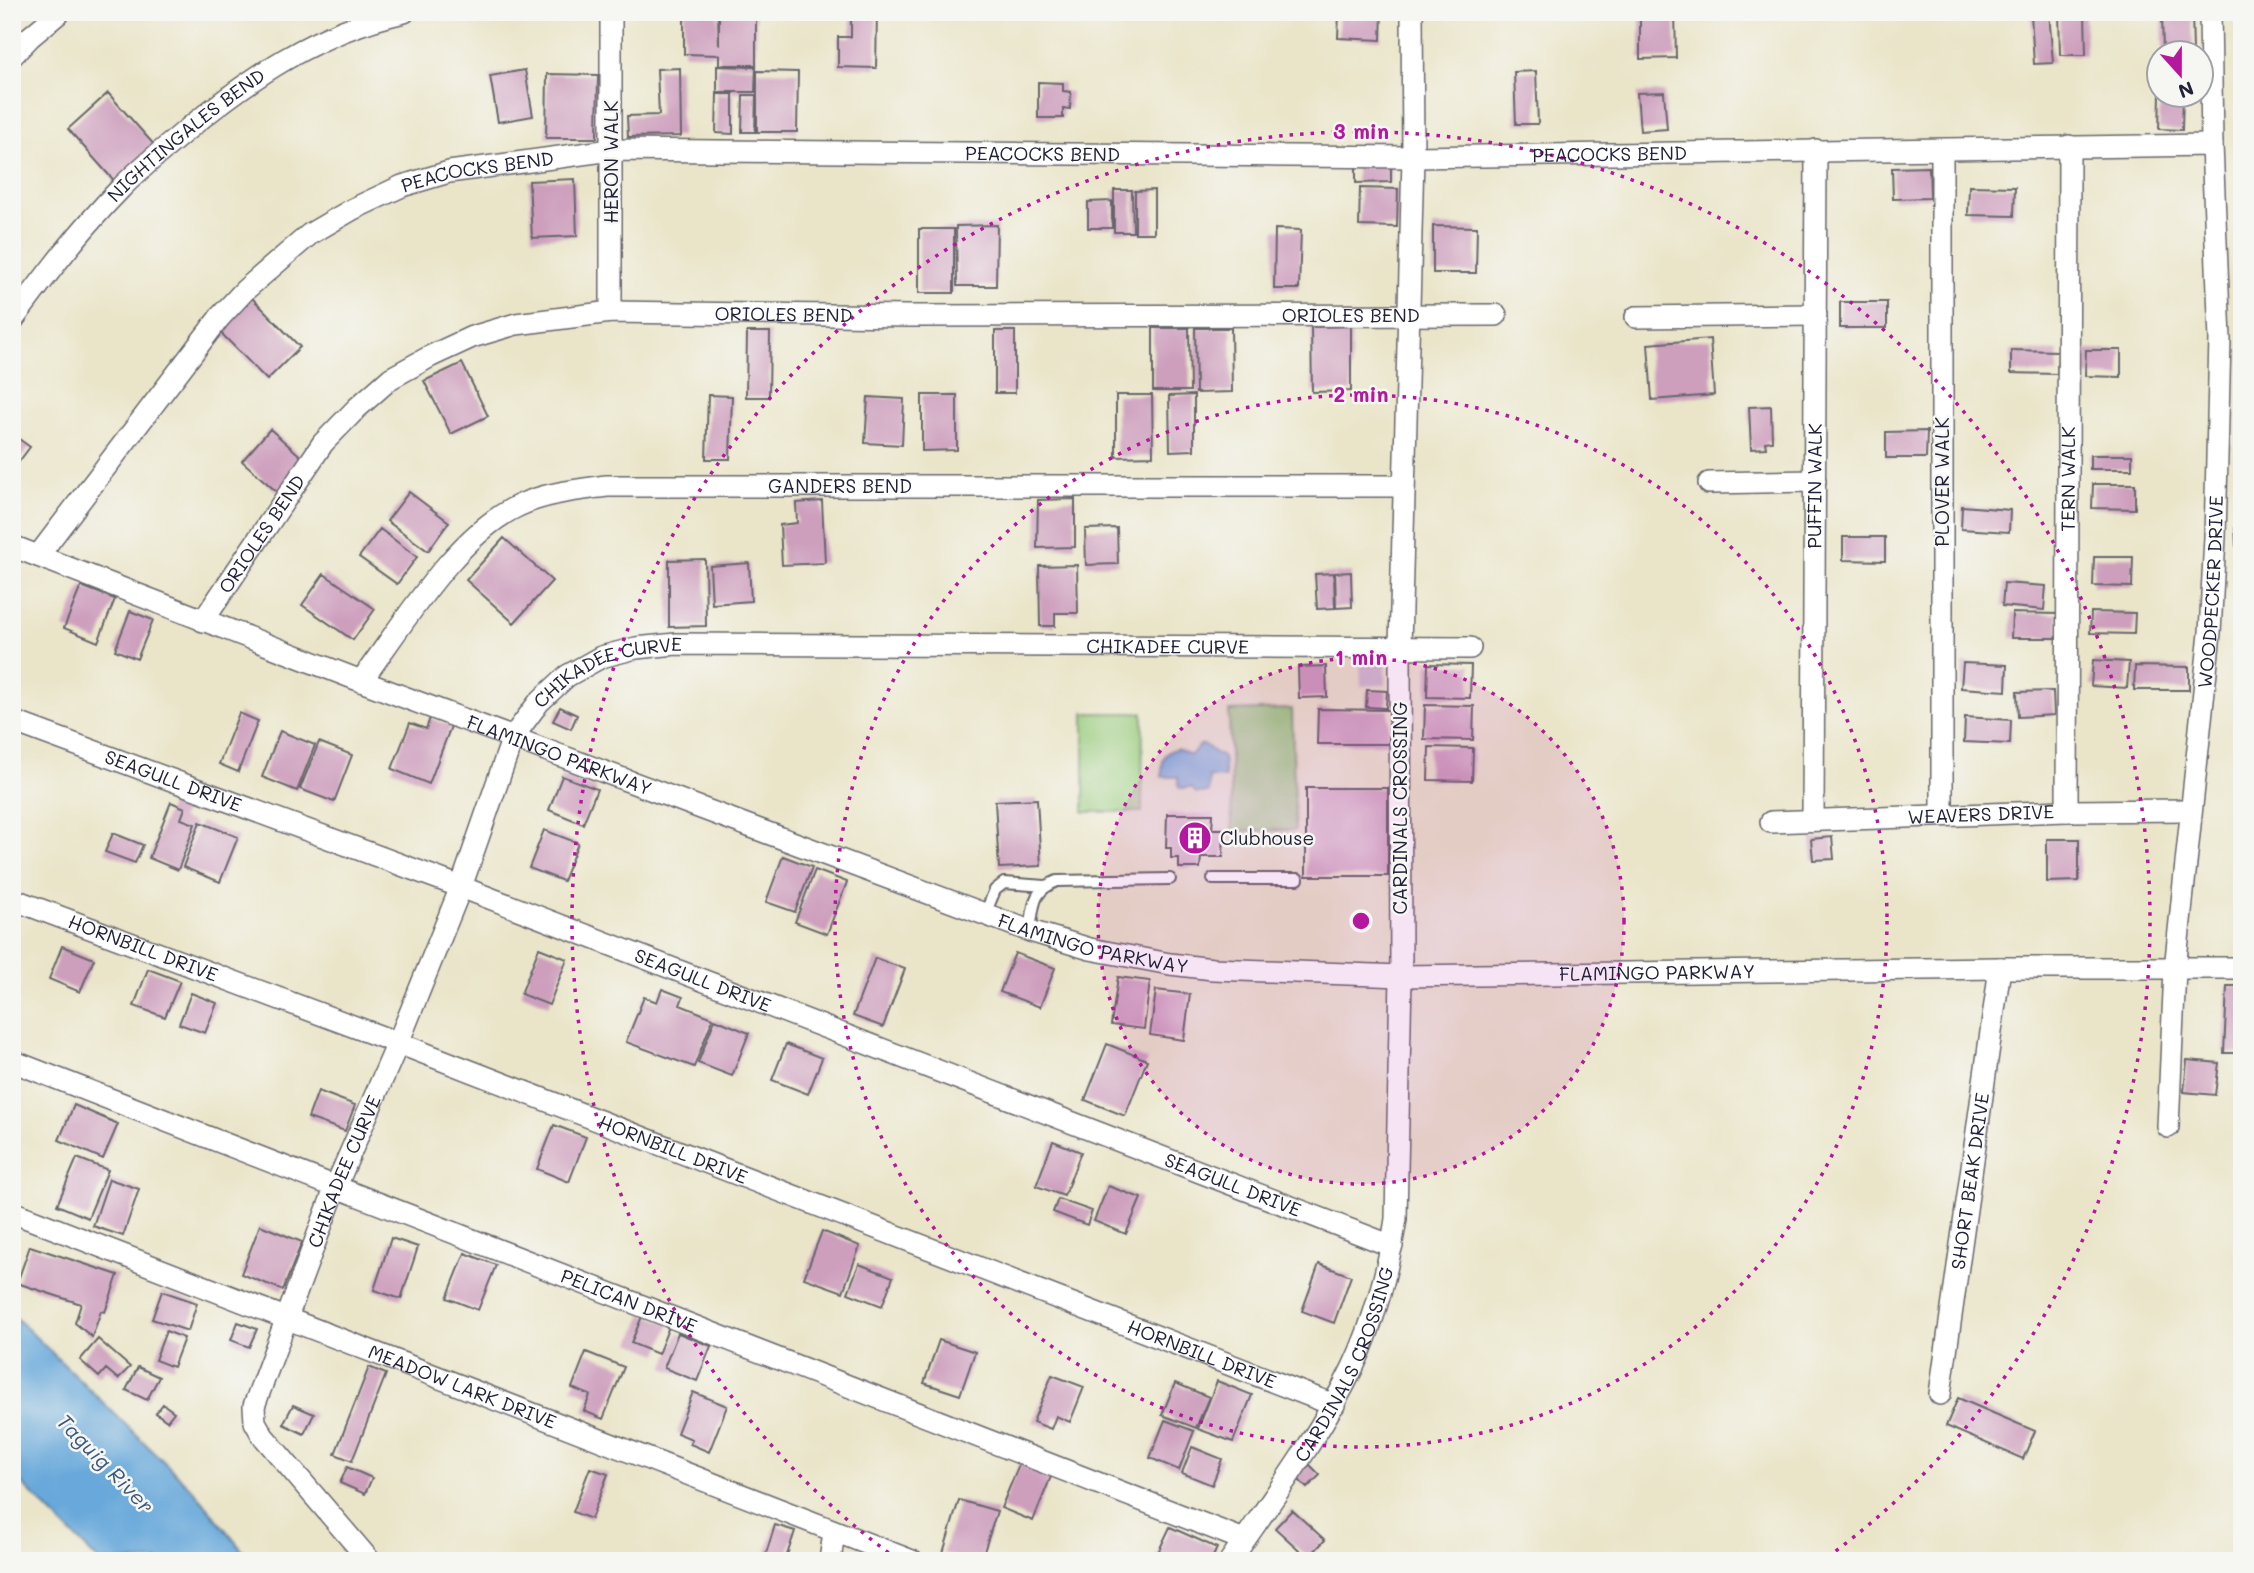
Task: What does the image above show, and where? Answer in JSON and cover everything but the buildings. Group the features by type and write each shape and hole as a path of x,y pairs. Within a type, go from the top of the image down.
{"street":[{"path":"12,55 60,12"},
{"name":"NIGHTINGALES BEND","path":"12,321 63,254 121,188 212,109 265,69 323,39 404,12"},
{"name":"HERON WALK","path":"611,12 611,312"},
{"name":"CARDINALS CROSSING","path":"1230,1561 1334,1405 1354,1365 1368,1329 1392,1246 1396,1219 1401,976 1400,646 1413,157 1412,12"},
{"name":"WOODPECKER DRIVE","path":"2168,1127 2175,969 2210,633 2215,523 2220,339 2210,12"},
{"name":"PEACOCKS BEND","path":"38,556 220,317 245,290 310,234 353,209 402,186 449,172 611,150 1413,157 2212,145"},
{"name":"TERN WALK","path":"2067,810 2068,146"},
{"name":"PUFFIN WALK","path":"1813,820 1816,150"},
{"name":"PLOVER WALK","path":"1942,150 1942,814"},
{"name":"ORIOLES BEND","path":"203,621 323,443 357,408 391,378 431,355 472,337 516,324 611,312 908,316 1496,315"},
{"path":"1636,317 1816,315"},
{"path":"1709,483 1815,481"},
{"name":"GANDERS BEND","path":"361,681 444,569 484,526 519,505 563,492 607,486 1403,486"},
{"name":"FLAMINGO PARKWAY","path":"12,546 361,681 1030,931 1090,949 1213,969 1401,976 2000,968 2242,968"},
{"name":"CHIKADEE CURVE","path":"370,1561 263,1437 255,1422 254,1406 336,1186 461,887 513,737 538,702 567,676 601,657 636,648 676,644 1470,648"},
{"name":"SEAGULL DRIVE","path":"12,721 461,887 1392,1246"},
{"name":"WEAVERS DRIVE","path":"1771,821 2067,810 2190,810"},
{"name":"HORNBILL DRIVE","path":"12,899 398,1043 1334,1405"},
{"name":"SHORT BEAK DRIVE","path":"1940,1394 2000,968"},
{"name":"PELICAN DRIVE","path":"12,1061 1244,1540"},
{"name":"MEADOW LARK DRIVE","path":"12,1212 912,1561"},
{"path":"830,1561 834,1532"}],"lane":[{"path":"1030,931 1037,895 1045,886 1057,881 1170,879"},
{"path":"1213,879 1298,879"},
{"path":"985,914 995,890 1004,883 1045,886"}],"shaded area":[{"path":"1385,663 1385,685 1361,686 1360,664"}],"green space":[{"path":"1292,709 1295,830 1232,831 1229,711"},
{"path":"1084,713 1143,713 1142,812 1084,812"}],"water":[{"path":"1204,744 1223,757 1225,778 1209,777 1209,793 1196,793 1192,788 1179,788 1178,777 1162,777 1163,759 1168,752 1177,749 1191,755"},
{"name":"Taguig River","path":"12,1314 195,1492 251,1561 99,1561 12,1474"}],"place":[{"name":"Clubhouse","path":"1195,838"}]}
